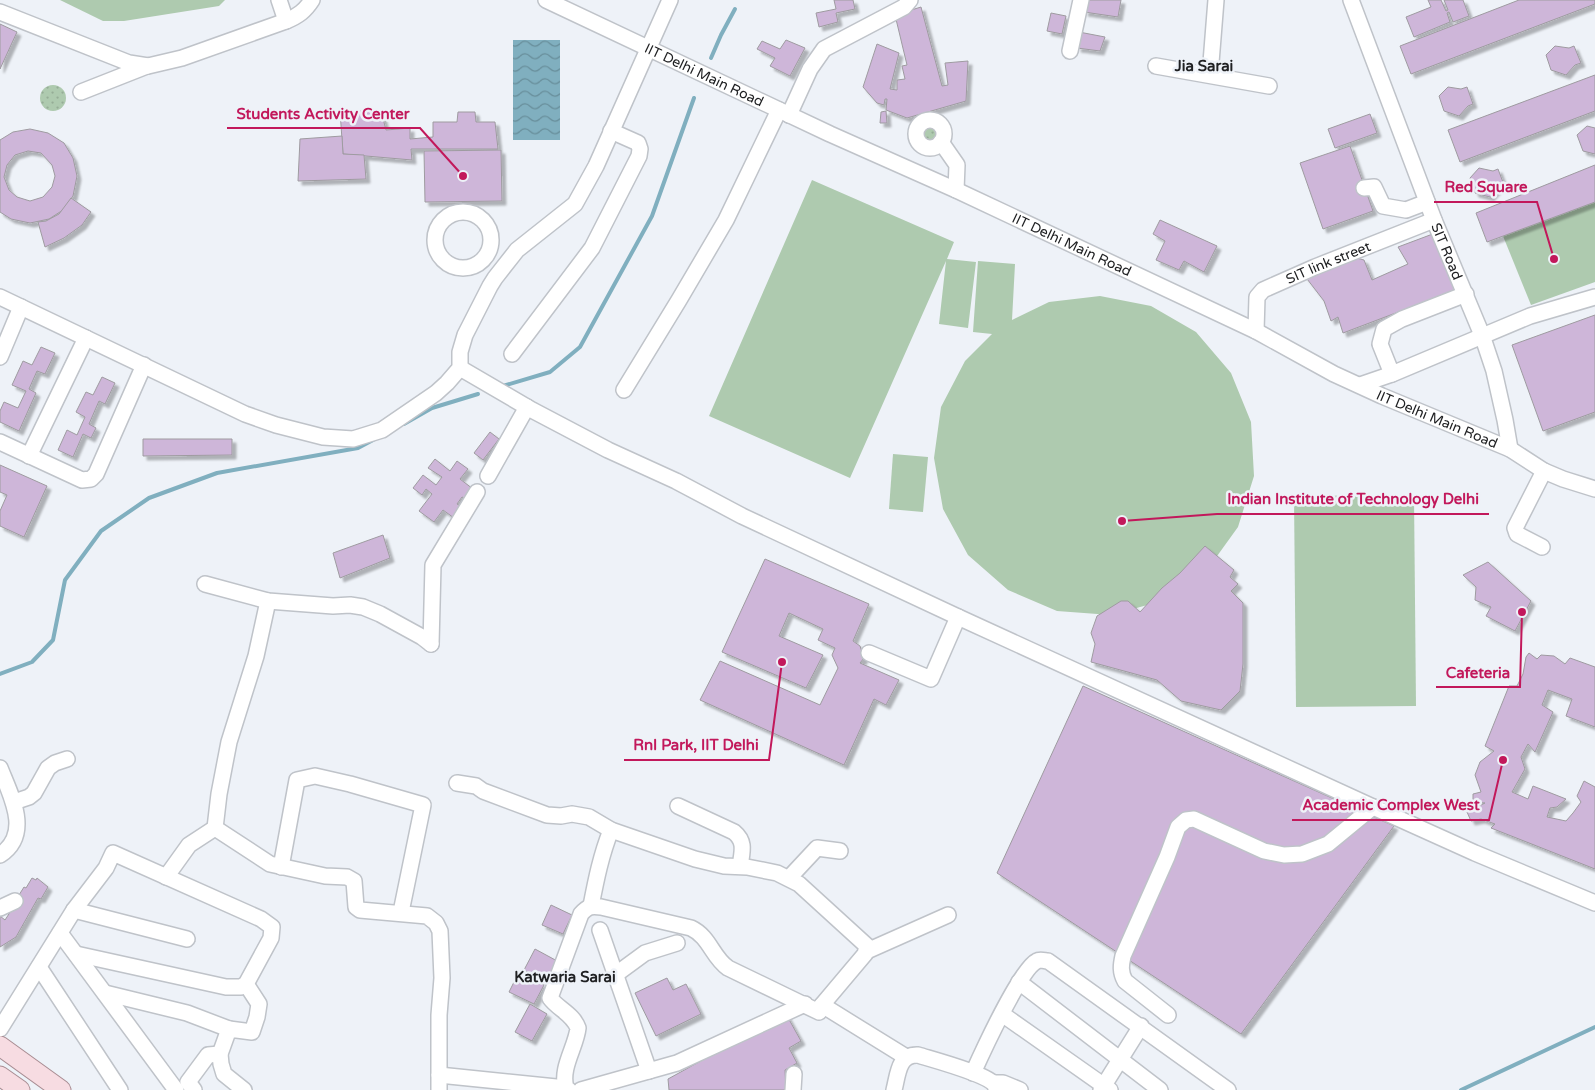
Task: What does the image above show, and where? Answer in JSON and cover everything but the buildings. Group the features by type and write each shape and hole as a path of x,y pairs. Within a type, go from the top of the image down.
{"main road":[{"path":"0,1046 56,1089"},
{"path":"0,1076 20,1090"}],"street":[{"path":"279,0 286,21"},
{"path":"81,92 148,66 182,58 286,21 307,8 312,0"},
{"name":"IIT Delhi Main Road","path":"546,0 784,113 956,190 1256,331 1334,374 1510,449 1544,471 1595,489"},
{"path":"0,297 246,414 276,425 323,437 343,439 353,439 382,430 436,393 454,376 460,368 460,352 465,335 495,278 517,250 575,204 596,166 650,49 670,0"},
{"path":"624,390 680,300 784,113 824,49 904,7 910,0"},
{"path":"1070,51 1082,0"},
{"path":"1210,75 1216,0"},
{"name":"SIT Road","path":"1352,0 1427,202 1482,335 1494,371 1510,449"},
{"path":"0,12 129,63 148,66"},
{"path":"1156,66 1269,86"},
{"path":"512,354 592,248 639,156 640,149 638,143 611,131"},
{"path":"941,142 957,165 956,190"},
{"path":"1364,188 1374,187 1383,206 1406,210 1427,202"},
{"name":"SIT link street","path":"1256,331 1256,297 1263,290 1315,267 1434,220"},
{"path":"474,266 495,278"},
{"path":"1392,374 1380,344 1384,329 1402,318 1466,294"},
{"path":"1360,386 1530,316 1595,296"},
{"path":"0,357 21,306"},
{"path":"29,456 86,338"},
{"path":"0,442 82,480 91,478 96,474 144,366"},
{"path":"460,368 527,407 608,450 676,481 742,516 958,618 1373,807 1595,903"},
{"path":"488,476 527,407"},
{"path":"1542,547 1517,534 1515,528 1544,471"},
{"path":"205,584 268,602 333,606 350,605 362,608 380,614 431,644 433,565 477,492"},
{"path":"215,828 219,794 229,742 256,656 268,602"},
{"path":"869,653 931,679 958,618"},
{"path":"14,802 29,797 34,793 48,768 55,763 67,760"},
{"path":"0,768 14,802 18,822 10,848 0,855"},
{"path":"281,867 297,780 315,776 423,805 401,912"},
{"path":"457,783 476,786 483,791 547,815 560,816 572,814 590,817 611,830 695,859 724,866 740,866 777,873 790,878 866,944 867,951"},
{"path":"678,806 734,832 740,837 742,843 740,866"},
{"path":"1168,1015 1125,981 1121,974 1121,966 1122,956 1182,823 1186,820 1194,819 1264,852 1284,855 1302,854 1328,844 1373,807"},
{"path":"215,828 270,864 325,876 347,877 354,881 356,907 360,910 401,912 427,916 436,923 440,931 442,978 439,1015 439,1083 567,1089 564,1082 565,1072 578,1028 574,1018 550,998 581,914 586,908 591,906 691,928 700,932 722,964 819,1012 822,1005 867,951 948,915"},
{"path":"166,877 188,845 215,828"},
{"path":"591,906 600,860 611,830"},
{"path":"790,878 817,848 840,851"},
{"path":"0,1029 74,910 106,868 113,854 261,920 272,927 271,938 246,984 241,987 226,987 76,954"},
{"path":"0,908 15,901"},
{"path":"74,910 187,938"},
{"path":"600,930 649,1071"},
{"path":"60,933 176,1090"},
{"path":"615,975 646,953 677,943"},
{"path":"973,1073 1019,982 1037,961 1048,961 1228,1090"},
{"path":"39,967 120,1090"},
{"path":"1019,982 1160,1090"},
{"path":"105,993 187,1014 229,1029 252,1032 259,1004 246,984"},
{"path":"581,1090 677,1063 805,1004"},
{"path":"822,1005 906,1057"},
{"path":"1002,1014 1105,1088 1141,1026"},
{"path":"229,1029 220,1054 224,1074 244,1090"},
{"path":"194,1090 188,1082 198,1068 208,1055 220,1054"},
{"path":"894,1090 900,1067 906,1057 911,1055 918,1055 973,1073 995,1086 1003,1083 1020,1090"},
{"path":"793,1090 794,1074"}],"green space":[{"path":"60,0 225,0 219,6 124,21 103,21"},
{"path":"53,85 62,89 66,98 62,107 53,111 44,107 40,98 44,89"},
{"path":"930,126 936,128 938,134 936,140 930,142 924,140 922,134 924,128"},
{"path":"812,180 954,242 947,259 976,262 968,328 939,324 946,261 850,478 709,416"},
{"path":"1595,202 1595,282 1531,305 1503,236"},
{"path":"978,261 1015,264 1012,320 1049,302 1100,296 1151,306 1196,332 1231,373 1251,422 1254,476 1238,527 1207,570 1162,601 1111,615 1057,611 1008,590 968,555 943,509 934,458 941,407 965,361 992,334 973,332"},
{"path":"893,454 928,457 923,512 889,509"},
{"path":"1414,495 1416,706 1296,707 1294,496"}],"water":[{"path":"513,40 560,40 560,140 513,140"}],"waterway":[{"path":"711,58 735,9"},
{"path":"503,386 550,372 580,347 652,216 694,98"},
{"path":"404,424 432,408 478,394"},
{"path":"0,674 32,662 53,640 65,580 101,531 149,498 217,473 358,448 373,440"},
{"path":"1461,1090 1595,1027"}],"place":[{"name":"Students Activity Center","path":"463,176"},
{"name":"Red Square","path":"1554,259"},
{"name":"Indian Institute of Technology Delhi","path":"1122,521"},
{"name":"Cafeteria","path":"1522,612"},
{"name":"RnI Park, IIT Delhi","path":"782,662"},
{"name":"Academic Complex West","path":"1503,760"}],"district":[{"name":"Jia Sarai","path":"1204,66"},
{"name":"Katwaria Sarai","path":"565,977"}]}
